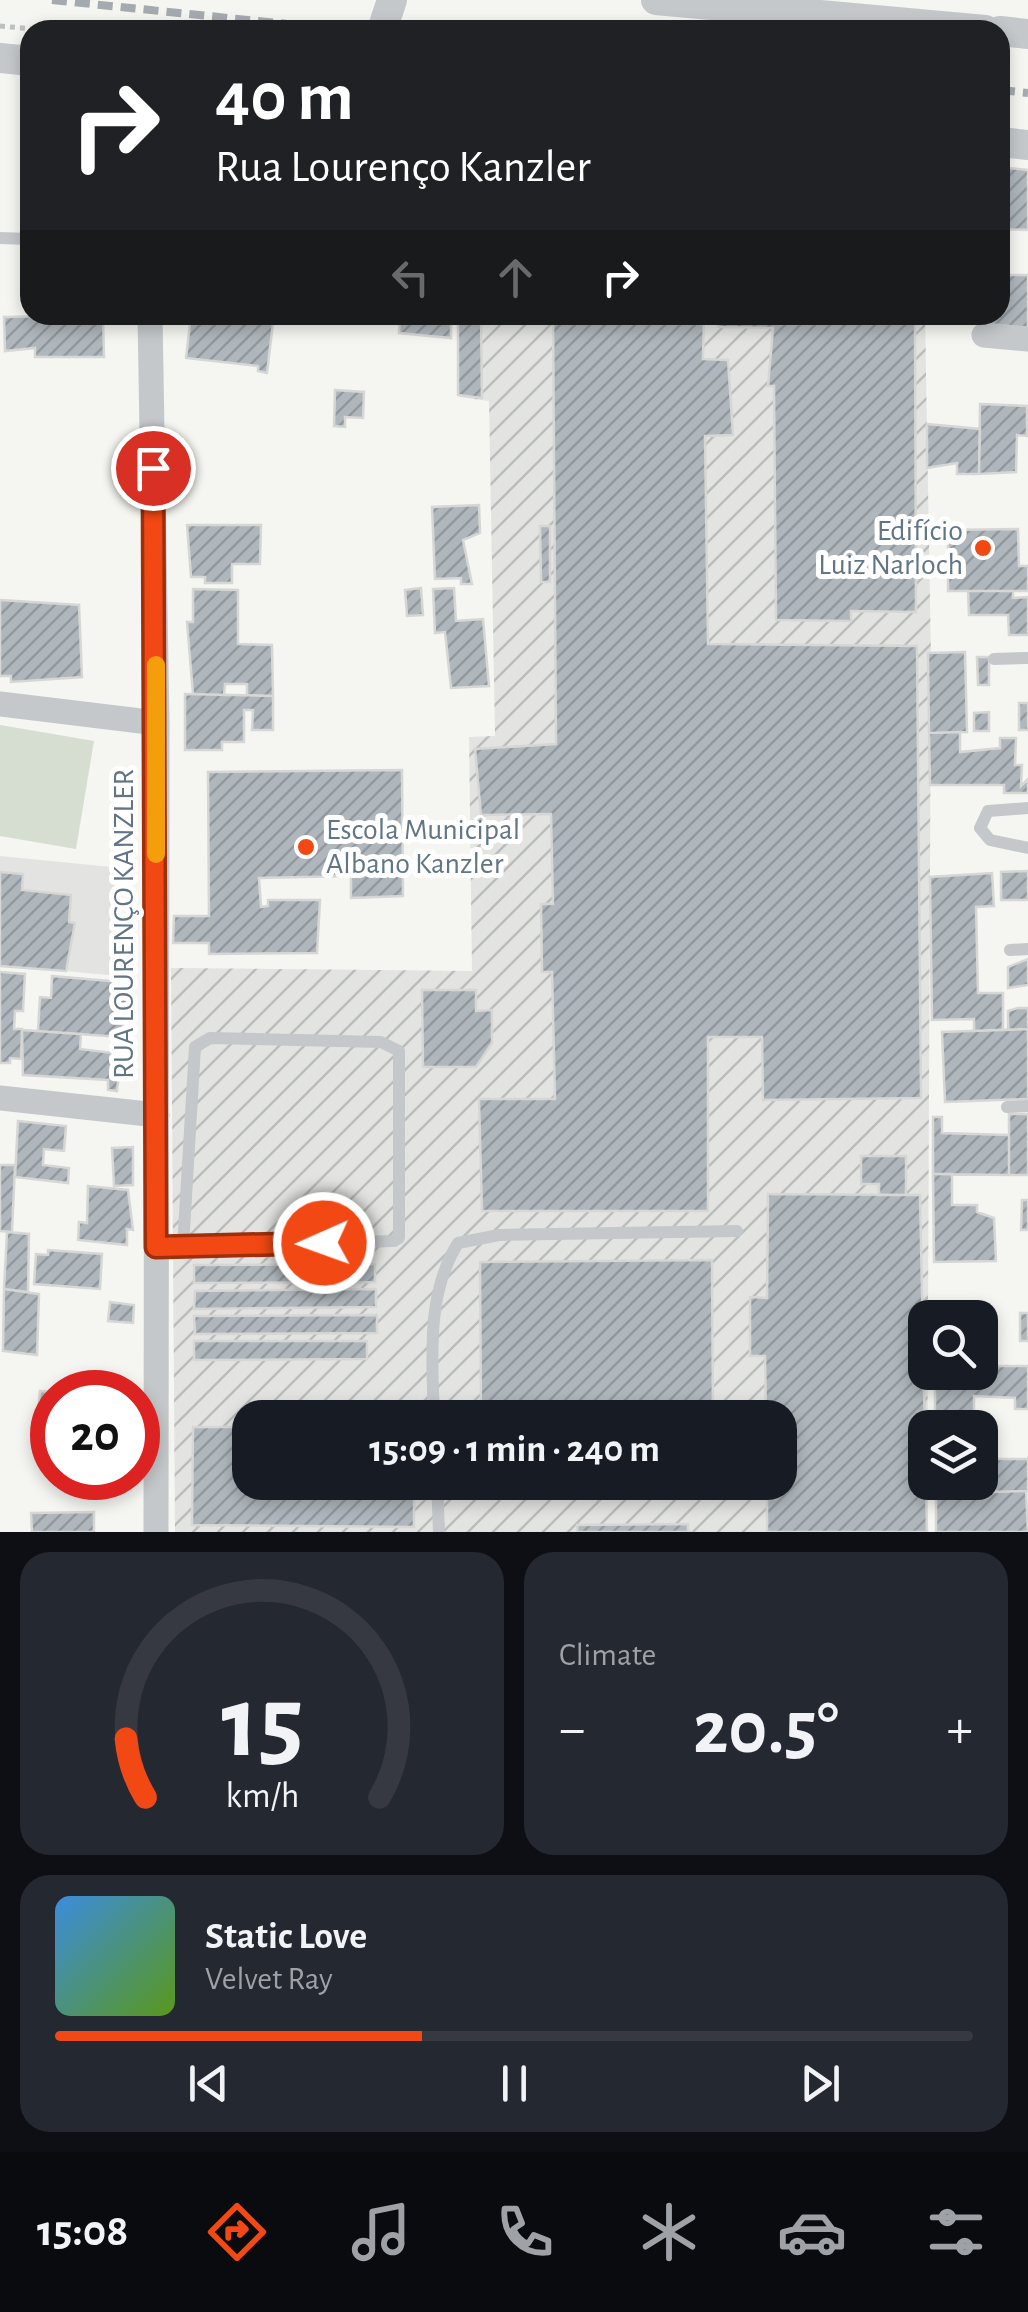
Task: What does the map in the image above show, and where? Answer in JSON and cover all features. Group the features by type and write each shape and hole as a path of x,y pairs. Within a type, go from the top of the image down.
{"street":[{"path":"656,0 875,20"},
{"name":"RUA LOURENÇO KANZLER","path":"150,325 156,723 156,1532"},
{"path":"984,336 1028,339"},
{"path":"0,704 156,723"},
{"path":"0,1098 157,1114"}],"lane":[{"path":"994,659 1028,658"},
{"path":"1028,808 988,811 980,828 990,840 1028,848"},
{"path":"1010,950 1028,949"},
{"path":"156,1247 183,1246 399,1238 399,1051 381,1042 210,1038 194,1048 183,1246"},
{"path":"1007,1107 1028,1106"},
{"path":"434,1400 432,1341 444,1266 458,1243 499,1235 736,1231"},
{"path":"438,1500 439,1532"}],"shaded area":[{"path":"457,325 925,325 931,657 928,1300 908,1300 908,1390 928,1390 928,1410 908,1410 908,1500 927,1500 927,1532 175,1532 171,968 472,971 469,737 495,736 489,401 459,397"},
{"path":"0,725 94,741 76,849 0,836"},
{"path":"0,856 122,868 119,976 0,965"}],"building":[{"path":"1010,168 1028,170 1028,230 1010,229"},
{"path":"1010,275 1028,275 1028,328 992,325 1010,325"},
{"path":"4,317 20,317 20,325 103,325 104,357 35,357 35,348 5,351"},
{"path":"190,325 273,325 267,373 258,371 258,366 186,358"},
{"path":"399,325 451,325 451,338 399,333"},
{"path":"458,325 481,325 482,398 458,395"},
{"path":"553,325 704,325 703,359 728,360 733,435 705,436 708,644 917,646 921,1098 763,1100 762,1037 708,1037 708,1211 482,1211 479,1099 555,1099 552,972 542,972 541,904 553,904 551,814 481,815 475,749 556,744"},
{"path":"716,325 915,325 916,612 851,611 851,621 776,620 774,386 768,386 773,328"},
{"path":"335,390 364,392 363,418 345,417 345,427 334,426"},
{"path":"980,404 1027,406 1027,436 1017,435 1016,472 979,474"},
{"path":"927,424 980,429 979,474 957,474 957,463 927,468"},
{"path":"479,505 480,533 463,540 472,584 461,584 461,578 435,579 432,507"},
{"path":"187,525 261,525 260,564 232,564 232,583 205,583 205,577 191,577"},
{"path":"540,526 550,526 550,582 541,582"},
{"name":"Edifício Luiz Narloch","path":"1018,529 1019,566 1028,566 1028,591 948,591 948,530"},
{"path":"421,588 423,615 407,616 405,590"},
{"path":"454,588 456,621 483,619 489,686 451,688 445,632 435,633 433,589"},
{"path":"193,589 238,590 238,644 272,645 273,696 247,695 247,684 225,684 224,695 193,694 187,622 193,622"},
{"path":"968,591 1013,591 1013,598 1028,597 1028,635 1009,635 1008,615 969,615"},
{"path":"0,600 79,605 82,677 11,682 11,676 0,676"},
{"path":"965,652 967,732 929,733 928,653"},
{"path":"977,657 989,657 989,685 978,685"},
{"path":"185,694 273,696 273,730 252,730 253,710 244,710 244,742 222,742 222,750 185,750"},
{"path":"1019,703 1028,703 1028,730 1019,730"},
{"path":"989,712 989,731 974,731 974,713"},
{"path":"960,732 960,752 1000,748 1000,738 1016,738 1015,765 1022,765 1021,786 1028,779 1028,793 1004,793 1004,785 930,785 929,733"},
{"name":"Escola Municipal Albano Kanzler","path":"402,770 403,896 351,898 351,876 259,878 261,907 268,906 268,900 320,900 317,953 209,954 209,943 173,943 174,916 209,916 208,772"},
{"path":"1028,871 1028,900 1001,900 1001,872"},
{"path":"0,872 23,874 22,890 71,895 69,922 75,923 66,971 0,966"},
{"path":"992,873 994,906 976,907 978,993 1003,993 1003,1030 974,1031 974,1019 932,1020 930,877"},
{"path":"1028,959 1028,985 1008,988 1008,967"},
{"path":"0,972 25,974 23,1011 15,1011 14,1029 22,1029 21,1059 10,1058 10,1063 0,1063"},
{"path":"52,976 132,983 133,1014 124,1013 120,1037 38,1031 40,997 51,998"},
{"path":"422,990 476,990 476,1011 492,1010 492,1043 476,1067 423,1067"},
{"path":"1028,1008 1028,1029 1008,1030 1008,1011"},
{"path":"1028,1029 1028,1099 945,1102 942,1032"},
{"path":"22,1030 81,1034 80,1049 121,1054 117,1091 108,1090 108,1080 23,1075"},
{"path":"1009,1114 1028,1114 1028,1175 1009,1175"},
{"path":"933,1117 942,1117 942,1133 1009,1135 1009,1175 933,1174"},
{"path":"18,1121 66,1126 64,1151 44,1149 43,1165 69,1168 68,1183 15,1177"},
{"path":"133,1147 133,1185 114,1186 112,1148"},
{"path":"861,1156 906,1156 906,1195 879,1195 879,1184 861,1184"},
{"path":"0,1165 15,1165 12,1232 0,1231"},
{"path":"933,1174 952,1174 952,1205 977,1205 977,1212 994,1218 996,1261 934,1262"},
{"path":"88,1186 128,1190 133,1230 127,1229 127,1245 78,1240 79,1222 87,1223"},
{"path":"768,1194 920,1195 922,1300 908,1300 908,1390 924,1390 924,1410 908,1410 908,1500 926,1500 927,1532 767,1532 767,1500 797,1500 797,1400 766,1400 765,1356 750,1356 750,1297 767,1298"},
{"path":"1022,1200 1028,1200 1028,1230 1021,1230"},
{"path":"7,1232 29,1234 28,1292 4,1289"},
{"path":"48,1250 102,1254 100,1289 34,1284 36,1254 48,1255"},
{"path":"712,1260 713,1400 481,1400 480,1262"},
{"path":"375,1264 375,1282 194,1283 194,1265"},
{"path":"4,1289 39,1294 37,1355 3,1351"},
{"path":"376,1289 376,1307 194,1309 195,1291"},
{"path":"110,1302 134,1305 133,1323 108,1321"},
{"path":"1020,1313 1028,1313 1028,1341 1020,1341"},
{"path":"377,1315 377,1333 195,1334 194,1316"},
{"path":"194,1341 367,1341 367,1359 194,1360"},
{"path":"998,1366 1028,1366 1028,1409 1015,1409 1015,1398 974,1396 974,1410 935,1410 935,1390 998,1390"},
{"path":"193,1427 232,1427 232,1500 414,1500 414,1527 192,1525"},
{"path":"998,1459 1028,1459 1028,1491 998,1492"},
{"path":"1026,1491 1028,1532 936,1532 936,1500 998,1500 998,1492"},
{"path":"94,1512 94,1532 32,1532 31,1513"},
{"path":"688,1524 688,1532 577,1532 577,1525"}],"railway":[{"path":"52,0 248,20"},
{"path":"1010,91 1028,93"}],"slow traffic":[{"path":"156,665 156,854"}],"place":[{"name":"Edifício Luiz Narloch","path":"983,548"},
{"name":"Escola Municipal Albano Kanzler","path":"306,847"}],"route":[{"path":"153,468 156,1247 324,1243"}]}
